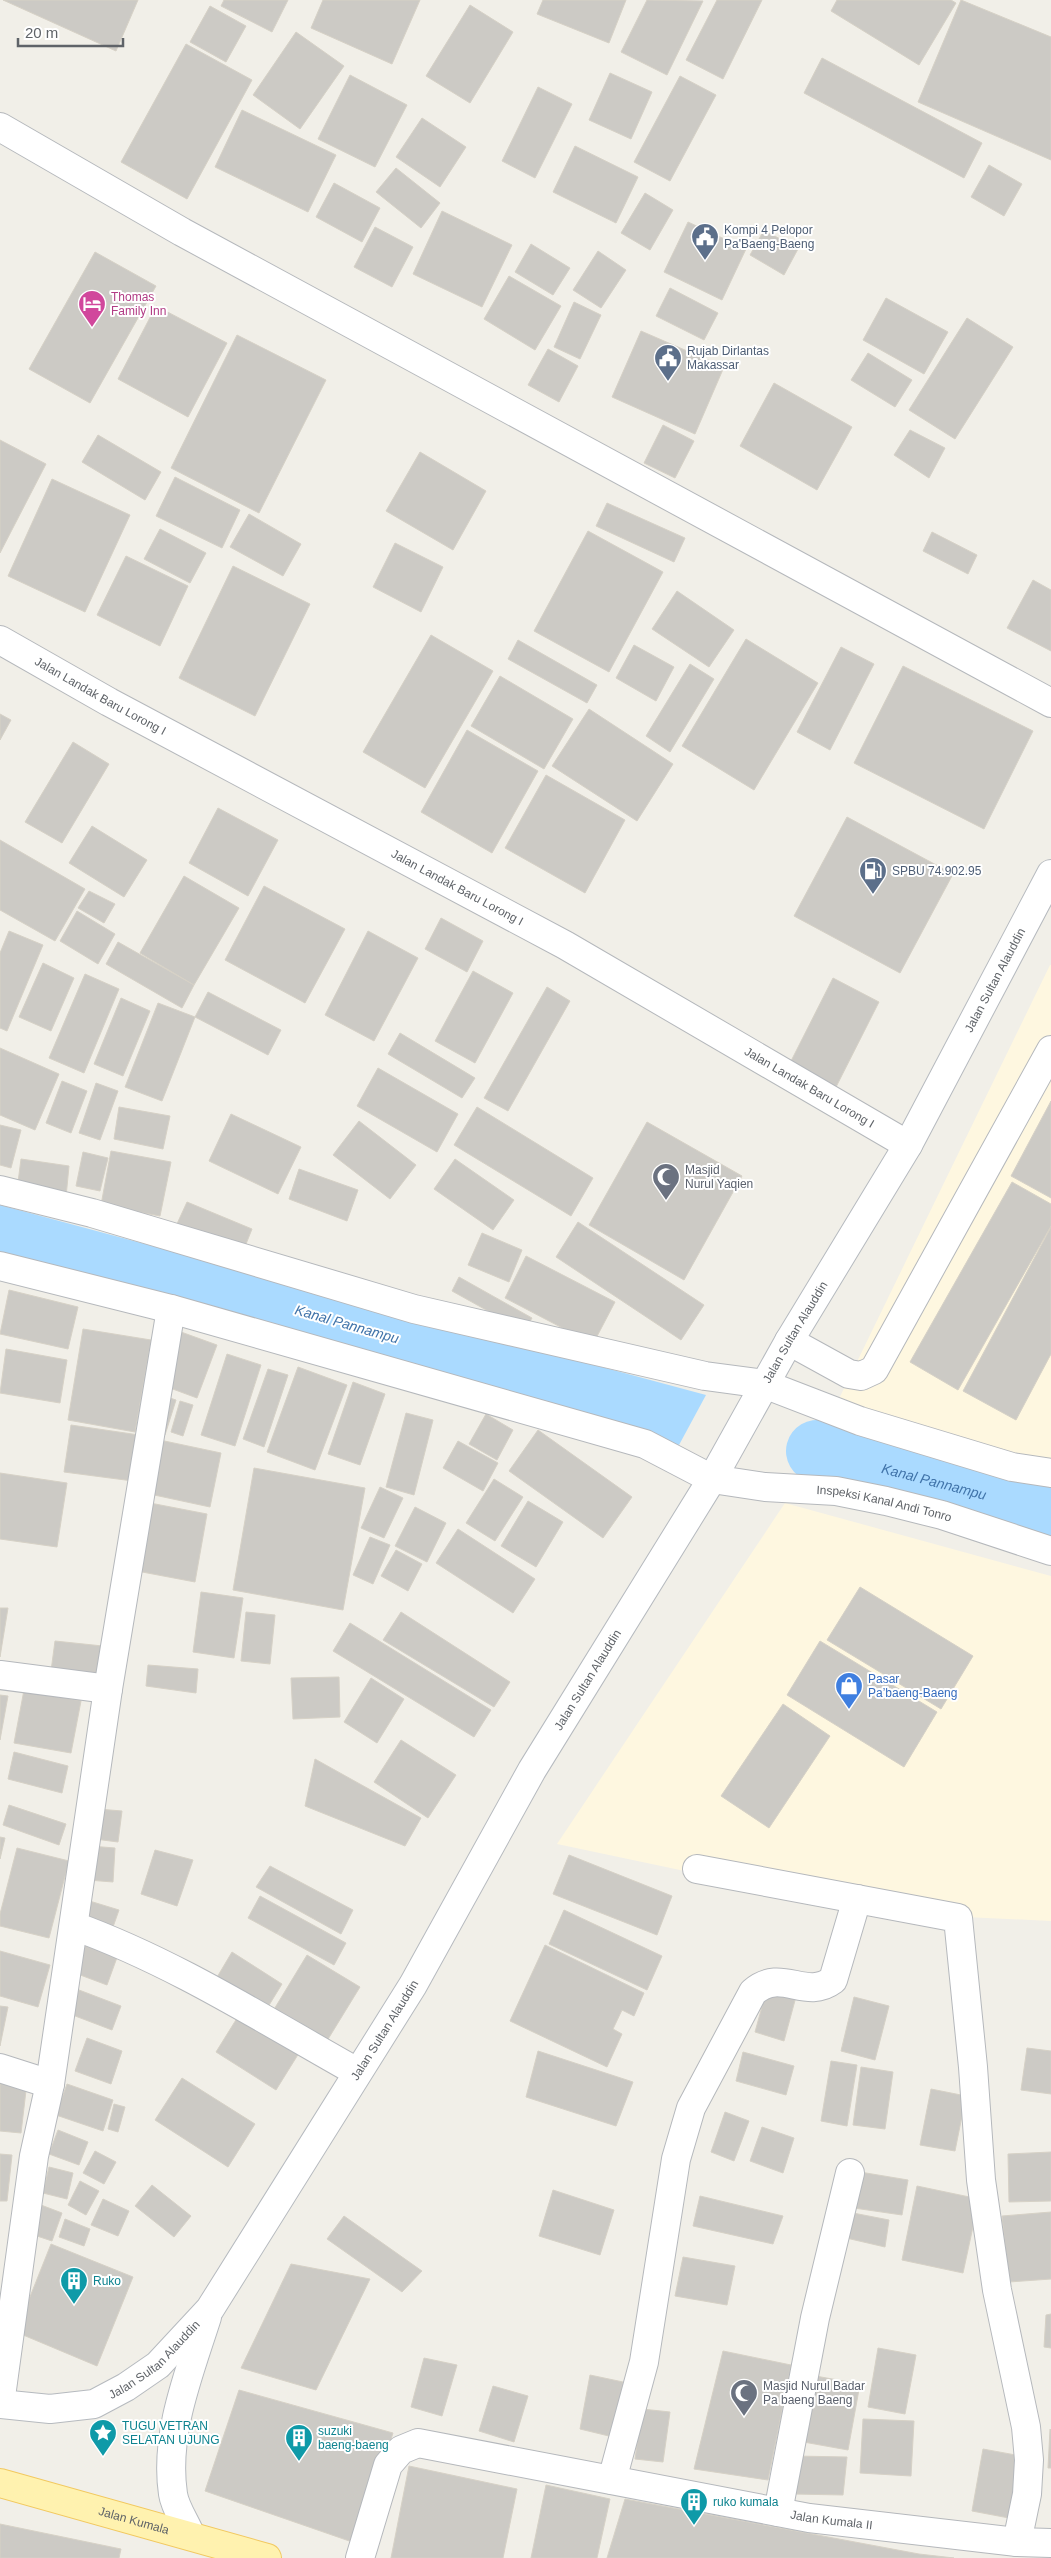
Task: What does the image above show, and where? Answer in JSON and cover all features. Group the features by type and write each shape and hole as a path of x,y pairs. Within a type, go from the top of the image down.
{"main road":[{"name":"Jalan Kumala","path":"0,2483 267,2558"}],"street":[{"path":"0,127 182,232 1051,703"},
{"name":"Jalan Landak Baru Lorong I","path":"0,640 118,707 565,945 908,1144"},
{"name":"Jalan Sultan Alauddin","path":"0,2404 50,2409 94,2404 126,2387 158,2365 210,2309 413,1985 532,1770 712,1479 789,1340 908,1144 1051,874"},
{"path":"789,1340 849,1374 861,1376 874,1370 1051,1050"},
{"path":"0,1190 92,1213 414,1309 705,1376 764,1384 860,1421 1012,1467 1051,1473"},
{"name":"Inspeksi Kanal Andi Tonro","path":"0,1266 171,1309 645,1444 712,1479 765,1487 836,1491 886,1501 942,1515 1051,1551"},
{"path":"0,2404 34,2156 50,2084 108,1689 171,1309"},
{"path":"0,1675 108,1689"},
{"path":"698,1869 958,1918 974,2077 981,2180 997,2290 1026,2427 1030,2460 1027,2494 1017,2542"},
{"path":"612,2480 644,2362 676,2159 691,2108 753,1992 764,1983 778,1982 808,1988 826,1986 833,1980 857,1898"},
{"path":"74,1926 118,1942 198,1981 357,2072"},
{"path":"0,2068 50,2084"},
{"path":"778,2512 815,2318 850,2173"},
{"path":"192,2536 173,2496 170,2451 182,2397 210,2309"},
{"name":"Jalan Kumala II","path":"360,2558 388,2465 401,2450 418,2443 810,2518 1017,2542 1051,2543"}],"shaded area":[{"path":"1051,965 1051,1474 834,1409"},
{"name":"Pasar Paʼbaeng-Baeng","path":"785,1503 1051,1576 1051,1921 901,1914 851,1906 557,1844"}],"water":[{"path":"0,1205 706,1395 679,1445 248,1322 0,1255"},
{"path":"830,1437 974,1476 1051,1492 1051,1540 871,1484 812,1471"}],"building":[{"path":"3,0 138,0 116,51"},
{"path":"224,0 288,0 272,32 221,6"},
{"path":"323,0 420,0 392,64 311,28"},
{"path":"543,0 626,0 609,43 537,14"},
{"path":"647,0 703,1 667,75 621,52"},
{"path":"717,0 762,0 723,79 686,60"},
{"path":"837,0 951,0 956,3 919,65 831,11"},
{"path":"961,0 1051,37 1051,160 918,102"},
{"path":"470,5 513,32 470,103 426,76"},
{"path":"210,6 246,26 226,62 190,42"},
{"path":"296,32 344,66 300,129 253,95"},
{"path":"186,44 252,80 187,199 121,162"},
{"path":"822,58 982,143 964,178 804,93"},
{"path":"610,73 652,92 631,139 589,120"},
{"path":"350,75 407,105 375,167 318,139"},
{"path":"680,76 716,95 670,181 634,162"},
{"path":"538,87 572,104 535,178 502,161"},
{"path":"242,110 336,155 308,212 215,167"},
{"path":"422,118 466,147 440,187 396,157"},
{"path":"575,146 638,177 616,223 553,192"},
{"path":"989,165 1022,184 1004,216 971,197"},
{"path":"396,168 440,203 421,228 376,192"},
{"path":"334,183 380,208 362,242 316,217"},
{"path":"645,193 673,210 650,250 621,233"},
{"path":"442,211 512,245 482,307 413,274"},
{"name":"Kompi 4 Pelopor Pa'Baeng-Baeng","path":"688,222 746,249 722,300 664,272"},
{"path":"375,227 413,247 392,287 354,267"},
{"path":"764,230 798,249 784,275 750,255"},
{"path":"531,244 570,268 553,295 515,272"},
{"path":"598,251 626,270 601,308 573,290"},
{"name":"Thomas Family Inn","path":"95,252 156,286 90,403 29,369"},
{"path":"509,276 561,306 535,350 484,319"},
{"path":"670,288 718,313 704,340 656,316"},
{"path":"886,298 948,332 924,374 863,340"},
{"path":"574,302 601,315 580,359 554,347"},
{"path":"156,306 227,343 188,417 118,379"},
{"path":"967,318 1013,347 955,439 909,410"},
{"name":"Rujab Dirlantas Makassar","path":"641,331 724,367 695,434 612,397"},
{"path":"237,335 326,380 259,513 171,468"},
{"path":"548,349 578,366 559,402 528,385"},
{"path":"868,353 912,380 895,407 851,380"},
{"path":"774,383 852,427 817,490 740,446"},
{"path":"663,425 694,441 675,478 644,463"},
{"path":"910,430 945,448 929,478 894,455"},
{"path":"98,435 161,472 145,500 82,462"},
{"path":"0,440 46,464 0,553"},
{"path":"420,452 486,491 453,550 386,511"},
{"path":"175,477 240,510 222,548 156,516"},
{"path":"52,479 130,515 85,612 8,576"},
{"path":"607,503 685,538 674,562 596,526"},
{"path":"249,514 301,544 283,576 230,547"},
{"path":"160,529 206,553 190,583 144,559"},
{"path":"588,531 663,572 609,672 534,631"},
{"path":"932,532 977,555 968,574 923,551"},
{"path":"395,543 443,567 421,612 373,587"},
{"path":"126,556 188,586 160,646 97,615"},
{"path":"233,566 310,604 255,716 179,678"},
{"path":"1033,580 1051,590 1051,651 1007,628"},
{"path":"677,591 734,630 709,667 652,629"},
{"path":"431,635 493,671 425,788 363,752"},
{"path":"746,639 818,683 754,790 682,746"},
{"path":"518,640 597,685 587,703 508,659"},
{"path":"634,645 674,667 656,701 616,678"},
{"path":"841,647 874,664 830,750 797,732"},
{"path":"690,664 714,679 670,752 646,736"},
{"path":"903,666 1033,731 984,829 854,763"},
{"path":"500,676 573,719 544,769 471,726"},
{"path":"589,709 673,764 637,821 552,766"},
{"path":"0,714 11,720 0,740"},
{"path":"467,730 538,771 492,853 421,812"},
{"path":"73,742 109,764 62,843 25,822"},
{"path":"546,775 625,820 585,893 505,848"},
{"path":"218,808 278,840 248,896 189,863"},
{"name":"SPBU 74.902.95","path":"847,817 953,874 900,973 794,916"},
{"path":"92,826 147,860 124,897 69,863"},
{"path":"0,840 85,889 55,941 0,910"},
{"path":"184,876 239,908 194,985 140,953"},
{"path":"264,886 345,929 305,1003 225,960"},
{"path":"89,891 115,904 104,923 78,908"},
{"path":"77,911 115,934 98,964 60,941"},
{"path":"441,918 483,941 467,972 425,949"},
{"path":"9,931 43,945 7,1031 0,1028 0,953"},
{"path":"368,931 418,958 374,1041 325,1015"},
{"path":"118,942 194,985 182,1008 106,964"},
{"path":"43,963 74,978 51,1031 19,1017"},
{"path":"473,971 513,993 475,1063 435,1041"},
{"path":"85,974 119,989 84,1073 49,1058"},
{"path":"833,978 879,1002 834,1091 788,1067"},
{"path":"547,987 570,1001 508,1111 484,1098"},
{"path":"208,992 281,1030 268,1055 195,1017"},
{"path":"121,998 150,1011 123,1076 94,1064"},
{"path":"158,1003 195,1017 162,1101 125,1087"},
{"path":"400,1033 475,1078 462,1098 388,1054"},
{"path":"0,1048 59,1074 35,1130 0,1115"},
{"path":"378,1068 458,1114 437,1152 357,1106"},
{"path":"62,1081 87,1091 71,1133 46,1123"},
{"path":"96,1083 118,1091 100,1140 79,1133"},
{"path":"1051,1101 1051,1198 1011,1176"},
{"path":"119,1107 170,1116 163,1149 114,1139"},
{"path":"477,1107 593,1178 571,1216 454,1145"},
{"path":"231,1114 301,1147 278,1194 209,1161"},
{"path":"359,1121 416,1165 390,1199 333,1155"},
{"name":"Masjid Nurul Yaqien","path":"647,1122 742,1176 684,1280 589,1225"},
{"path":"0,1125 21,1130 11,1168 0,1165"},
{"path":"111,1151 171,1162 160,1216 101,1205"},
{"path":"83,1152 108,1158 100,1191 76,1186"},
{"path":"21,1159 69,1166 66,1197 17,1190"},
{"path":"455,1159 514,1200 493,1230 434,1189"},
{"path":"299,1169 358,1190 347,1221 289,1199"},
{"path":"1012,1182 1051,1204 1051,1226 958,1390 910,1362"},
{"path":"187,1202 252,1229 242,1254 176,1226"},
{"path":"578,1222 704,1305 681,1340 556,1257"},
{"path":"1051,1227 1051,1354 1016,1420 963,1391"},
{"path":"482,1233 522,1250 509,1282 468,1265"},
{"path":"526,1256 615,1302 593,1344 505,1298"},
{"path":"459,1277 532,1318 524,1331 452,1291"},
{"path":"9,1290 78,1307 68,1349 0,1334"},
{"path":"83,1329 151,1340 135,1432 68,1420"},
{"path":"181,1332 217,1345 197,1398 162,1385"},
{"path":"6,1349 67,1360 60,1403 0,1393"},
{"path":"227,1354 261,1365 235,1446 201,1435"},
{"path":"298,1367 347,1385 315,1470 267,1452"},
{"path":"268,1369 288,1375 264,1447 243,1439"},
{"path":"353,1382 385,1394 360,1465 328,1454"},
{"path":"164,1396 176,1400 165,1435 152,1432"},
{"path":"180,1401 193,1405 183,1436 171,1432"},
{"path":"406,1413 433,1420 414,1495 386,1487"},
{"path":"486,1414 513,1430 497,1460 469,1444"},
{"path":"71,1425 139,1435 133,1481 64,1472"},
{"path":"538,1430 632,1497 603,1538 509,1471"},
{"path":"155,1439 221,1453 210,1507 145,1493"},
{"path":"458,1441 498,1463 483,1491 443,1468"},
{"path":"254,1468 365,1488 343,1610 233,1590"},
{"path":"0,1473 67,1483 57,1547 0,1539"},
{"path":"494,1479 523,1497 495,1541 466,1523"},
{"path":"380,1487 403,1498 384,1538 361,1528"},
{"path":"528,1501 563,1522 536,1567 501,1546"},
{"path":"150,1503 207,1514 195,1582 137,1571"},
{"path":"415,1507 446,1523 427,1562 395,1546"},
{"path":"458,1529 535,1579 513,1613 436,1563"},
{"path":"370,1537 390,1545 373,1584 353,1575"},
{"path":"396,1550 422,1564 408,1591 381,1576"},
{"path":"860,1587 973,1656 941,1709 827,1640"},
{"path":"201,1592 243,1598 234,1658 193,1652"},
{"path":"0,1608 8,1608 0,1657"},
{"path":"246,1612 275,1615 270,1664 241,1661"},
{"path":"401,1612 510,1682 494,1707 383,1640"},
{"path":"350,1623 491,1710 474,1737 333,1651"},
{"path":"55,1641 112,1647 103,1678 51,1671"},
{"path":"820,1641 937,1712 904,1767 787,1695"},
{"path":"148,1665 198,1669 196,1693 146,1686"},
{"path":"339,1677 340,1717 293,1719 291,1678"},
{"path":"371,1678 404,1699 377,1743 344,1722"},
{"path":"24,1690 81,1701 71,1753 14,1743"},
{"path":"0,1695 8,1696 0,1740"},
{"path":"783,1704 830,1736 769,1828 721,1796"},
{"path":"401,1740 456,1775 428,1818 374,1782"},
{"path":"14,1752 68,1766 62,1793 8,1779"},
{"path":"315,1759 421,1818 405,1846 305,1806"},
{"path":"9,1805 66,1824 59,1845 3,1825"},
{"path":"98,1809 122,1811 118,1842 95,1839"},
{"path":"0,1837 5,1838 0,1859"},
{"path":"90,1846 115,1848 113,1882 88,1880"},
{"path":"17,1848 69,1861 49,1938 0,1926 0,1914"},
{"path":"155,1850 193,1860 177,1906 141,1894"},
{"path":"569,1855 672,1896 657,1935 553,1894"},
{"path":"270,1866 353,1910 341,1934 256,1887"},
{"path":"260,1896 346,1943 334,1965 248,1918"},
{"path":"83,1899 119,1910 113,1927 78,1916"},
{"path":"564,1910 662,1956 647,1990 549,1944"},
{"path":"87,1940 119,1952 107,1985 75,1973"},
{"path":"545,1945 644,1993 634,2016 622,2010 613,2029 622,2034 607,2067 510,2021"},
{"path":"0,1951 50,1965 38,2007 0,1996"},
{"path":"232,1952 282,1984 263,2015 213,1984"},
{"path":"307,1955 360,1987 322,2049 270,2016"},
{"path":"768,1985 797,1993 784,2041 755,2032"},
{"path":"79,1990 121,2006 112,2030 70,2014"},
{"path":"854,1997 889,2006 875,2060 841,2051"},
{"path":"0,2006 8,2007 0,2046"},
{"path":"239,2015 299,2053 276,2090 216,2052"},
{"path":"87,2038 122,2051 111,2084 75,2071"},
{"path":"1027,2048 1051,2051 1051,2094 1021,2090"},
{"path":"538,2051 633,2082 616,2126 526,2097"},
{"path":"743,2052 794,2066 786,2095 736,2081"},
{"path":"831,2061 857,2065 847,2126 821,2121"},
{"path":"861,2067 893,2072 885,2129 853,2125"},
{"path":"182,2078 255,2124 228,2167 155,2120"},
{"path":"0,2079 27,2082 21,2133 0,2131"},
{"path":"67,2084 113,2100 103,2131 56,2115"},
{"path":"931,2089 966,2096 955,2151 920,2145"},
{"path":"114,2104 125,2107 118,2132 108,2129"},
{"path":"725,2112 749,2121 734,2161 711,2152"},
{"path":"762,2127 794,2138 783,2173 750,2161"},
{"path":"58,2130 88,2142 79,2165 49,2154"},
{"path":"95,2151 116,2162 104,2184 83,2173"},
{"path":"1051,2152 1051,2201 1009,2202 1008,2154"},
{"path":"0,2154 12,2155 7,2201 0,2201"},
{"path":"49,2167 73,2173 67,2199 43,2193"},
{"path":"860,2172 908,2180 902,2215 854,2208"},
{"path":"80,2181 99,2191 86,2215 68,2205"},
{"path":"152,2185 191,2216 174,2237 135,2206"},
{"path":"917,2186 979,2199 963,2273 902,2260"},
{"path":"553,2190 614,2210 600,2255 539,2236"},
{"path":"700,2196 783,2216 773,2244 693,2226"},
{"path":"103,2199 129,2211 118,2236 91,2225"},
{"path":"41,2205 62,2213 52,2241 31,2234"},
{"path":"848,2212 889,2220 885,2247 842,2237"},
{"path":"1051,2212 1051,2279 1009,2282 1002,2216"},
{"path":"344,2216 422,2271 402,2292 327,2239"},
{"path":"65,2219 90,2229 84,2246 59,2237"},
{"name":"Ruko","path":"51,2244 133,2277 97,2366 16,2332"},
{"path":"683,2257 735,2266 727,2305 675,2296"},
{"path":"291,2264 370,2279 316,2390 241,2368"},
{"path":"1051,2314 1051,2348 1044,2347 1046,2315"},
{"path":"878,2348 916,2355 905,2414 868,2407"},
{"name":"Masjid Nurul Badar Pa baeng Baeng","path":"723,2351 791,2365 768,2480 694,2469"},
{"path":"424,2358 457,2365 442,2416 411,2407"},
{"path":"590,2375 623,2382 613,2437 580,2429"},
{"path":"810,2375 860,2384 848,2450 798,2441"},
{"path":"493,2386 528,2396 514,2442 479,2431"},
{"name":"suzuki baeng-baeng","path":"239,2390 393,2433 358,2544 205,2491"},
{"path":"642,2409 670,2412 663,2462 635,2459"},
{"path":"863,2419 914,2421 911,2476 860,2473"},
{"path":"1050,2429 1051,2468 1048,2468"},
{"path":"983,2449 1021,2456 1009,2518 972,2511"},
{"path":"795,2456 847,2457 843,2495 794,2494"},
{"path":"409,2466 517,2489 503,2558 391,2558"},
{"path":"546,2485 610,2499 597,2558 531,2558"},
{"name":"ruko kumala","path":"625,2499 919,2554 954,2558 607,2558"},
{"path":"0,2524 121,2549 119,2558 0,2558"}],"waterway":[{"name":"Kanal Pannampu","path":"817,1451 1051,1512"}],"place":[{"name":"Kompi 4 Pelopor Pa'Baeng-Baeng","path":"705,261"},
{"name":"Thomas Family Inn","path":"92,328"},
{"name":"Rujab Dirlantas Makassar","path":"668,382"},
{"name":"SPBU 74.902.95","path":"873,895"},
{"name":"Masjid Nurul Yaqien","path":"666,1201"},
{"name":"Pasar Paʼbaeng-Baeng","path":"849,1710"},
{"name":"Ruko","path":"74,2305"},
{"name":"Masjid Nurul Badar Pa baeng Baeng","path":"744,2417"},
{"name":"TUGU VETRAN SELATAN UJUNG","path":"103,2457"},
{"name":"suzuki baeng-baeng","path":"299,2462"},
{"name":"ruko kumala","path":"694,2526"}]}
